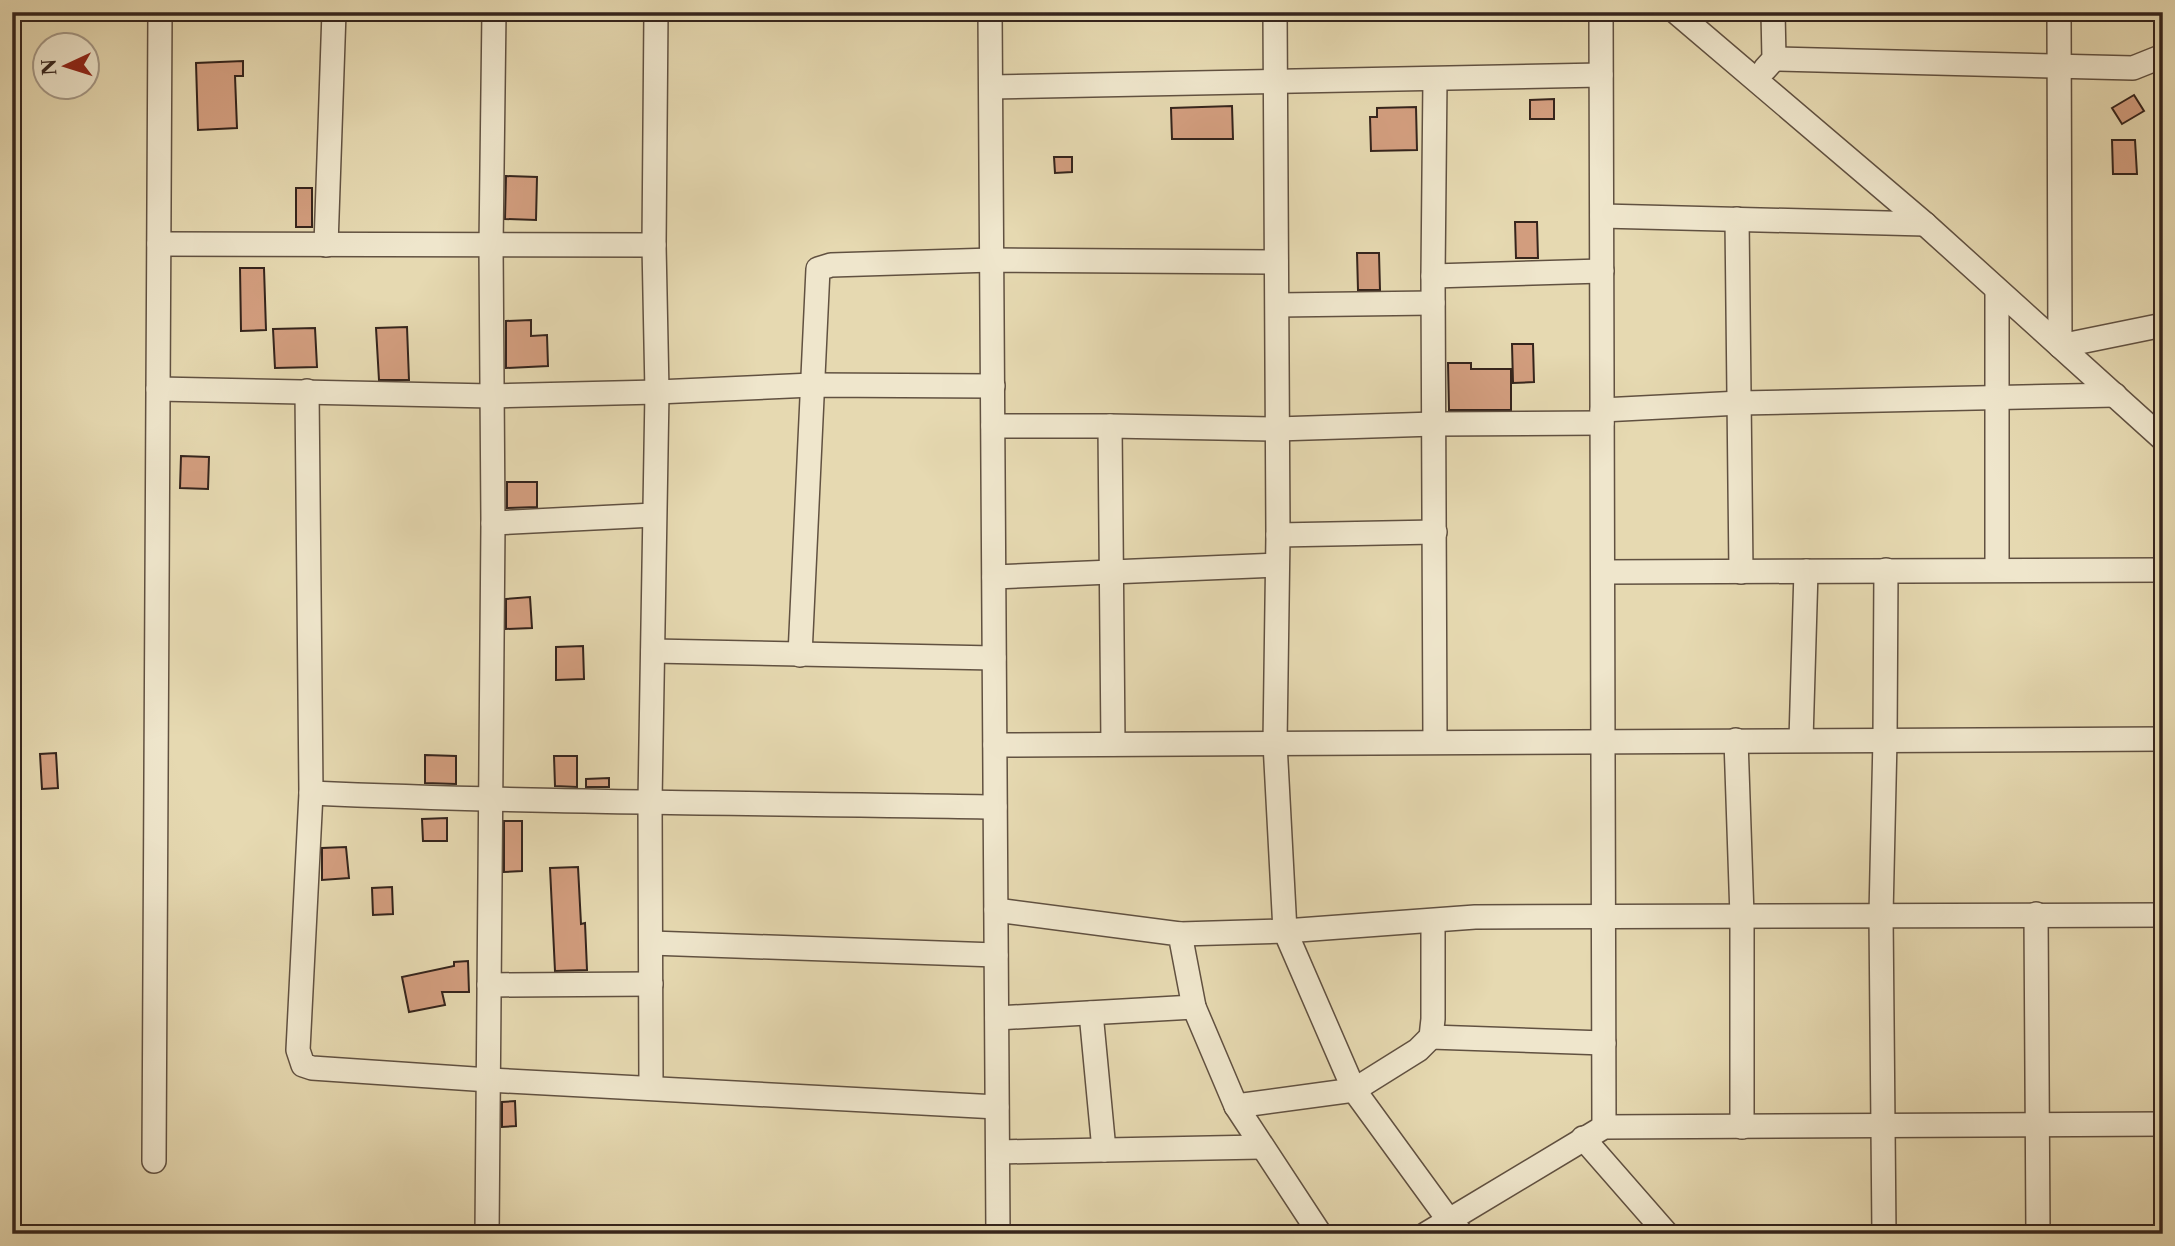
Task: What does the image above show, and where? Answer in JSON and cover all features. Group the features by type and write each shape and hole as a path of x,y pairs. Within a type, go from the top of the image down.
{"street":[{"path":"154,1161 160,12"},
{"path":"326,245 334,12"},
{"path":"487,1234 494,12"},
{"path":"651,1088 650,801 657,393 654,244 656,12"},
{"path":"990,12 998,1234"},
{"path":"1275,12 1278,305 1275,743 1285,931 1354,1090 1455,1226"},
{"path":"1601,12 1604,1127"},
{"path":"1676,12 1925,224 2163,439"},
{"path":"1756,79 1774,59 1773,12"},
{"path":"2059,12 2060,346"},
{"path":"1774,59 2133,68 2163,56"},
{"path":"991,87 1601,75"},
{"path":"1435,79 1433,303 1436,742"},
{"path":"1602,216 1925,224"},
{"path":"1737,219 1741,572"},
{"path":"159,244 654,244"},
{"path":"800,655 818,269 831,265 992,260 1276,262"},
{"path":"1433,276 1602,271"},
{"path":"1997,291 1997,570"},
{"path":"1278,305 1433,303"},
{"path":"2060,346 2163,325"},
{"path":"158,389 491,396 657,393 812,385 993,386"},
{"path":"307,391 311,793 298,1050 303,1065 312,1068 489,1080 997,1107"},
{"path":"993,426 1277,429 1602,417 1740,403 2115,394"},
{"path":"1110,426 1113,744"},
{"path":"493,523 654,515"},
{"path":"1278,535 1434,531"},
{"path":"994,577 1277,565"},
{"path":"1884,1234 1881,915 1885,570"},
{"path":"1603,572 2163,570"},
{"path":"1801,740 1806,571"},
{"path":"653,651 995,659"},
{"path":"995,744 2163,739"},
{"path":"1736,740 1742,916 1742,1127"},
{"path":"311,793 491,801 995,807"},
{"path":"996,910 1181,934 1285,931 1475,917 2163,915"},
{"path":"2036,914 2038,1234"},
{"path":"1236,1106 1354,1090 1418,1050 1431,1037 1433,921"},
{"path":"1181,934 1194,1007 1236,1106 1320,1234"},
{"path":"651,943 996,955"},
{"path":"489,985 651,984"},
{"path":"997,1018 1194,1007"},
{"path":"1091,1013 1104,1150"},
{"path":"1431,1037 1604,1043"},
{"path":"1426,1234 1455,1226 1583,1138 1604,1127 2163,1124"},
{"path":"1583,1138 1667,1234"},
{"path":"998,1152 1261,1147"}],"building":[{"path":"243,61 243,76 235,76 237,128 198,130 196,63"},
{"path":"2134,95 2144,111 2122,124 2112,108"},
{"path":"1554,99 1554,119 1530,119 1530,100"},
{"path":"1232,106 1233,139 1172,139 1171,108"},
{"path":"1416,107 1417,150 1371,151 1370,117 1377,117 1377,108"},
{"path":"2112,140 2135,140 2137,174 2113,174"},
{"path":"1054,157 1072,157 1072,172 1055,173"},
{"path":"506,176 537,177 536,220 505,219"},
{"path":"296,188 312,188 312,227 296,227"},
{"path":"1515,222 1537,222 1538,258 1516,258"},
{"path":"1357,253 1379,253 1380,290 1358,290"},
{"path":"240,268 264,268 266,330 241,331"},
{"path":"531,320 531,336 547,335 548,366 506,368 506,321"},
{"path":"407,327 409,380 379,380 376,328"},
{"path":"315,328 317,367 275,368 273,329"},
{"path":"1512,344 1533,344 1534,382 1513,383"},
{"path":"1448,363 1471,363 1471,369 1511,369 1511,410 1449,410"},
{"path":"181,456 209,457 208,489 180,488"},
{"path":"507,482 537,482 537,507 507,508"},
{"path":"530,597 532,628 506,629 506,599"},
{"path":"583,646 584,679 556,680 556,647"},
{"path":"56,753 58,788 42,789 40,754"},
{"path":"425,755 456,756 456,784 425,783"},
{"path":"554,756 577,756 577,787 555,786"},
{"path":"609,778 609,787 586,787 586,779"},
{"path":"447,818 447,841 423,841 422,819"},
{"path":"504,821 522,821 522,871 504,872"},
{"path":"346,847 349,878 322,880 322,848"},
{"path":"578,867 587,970 555,971 550,868"},
{"path":"392,887 393,914 373,915 372,888"},
{"path":"468,961 469,992 442,992 445,1005 409,1012 402,977 454,966 454,962"},
{"path":"515,1101 516,1126 502,1127 502,1102"}]}
